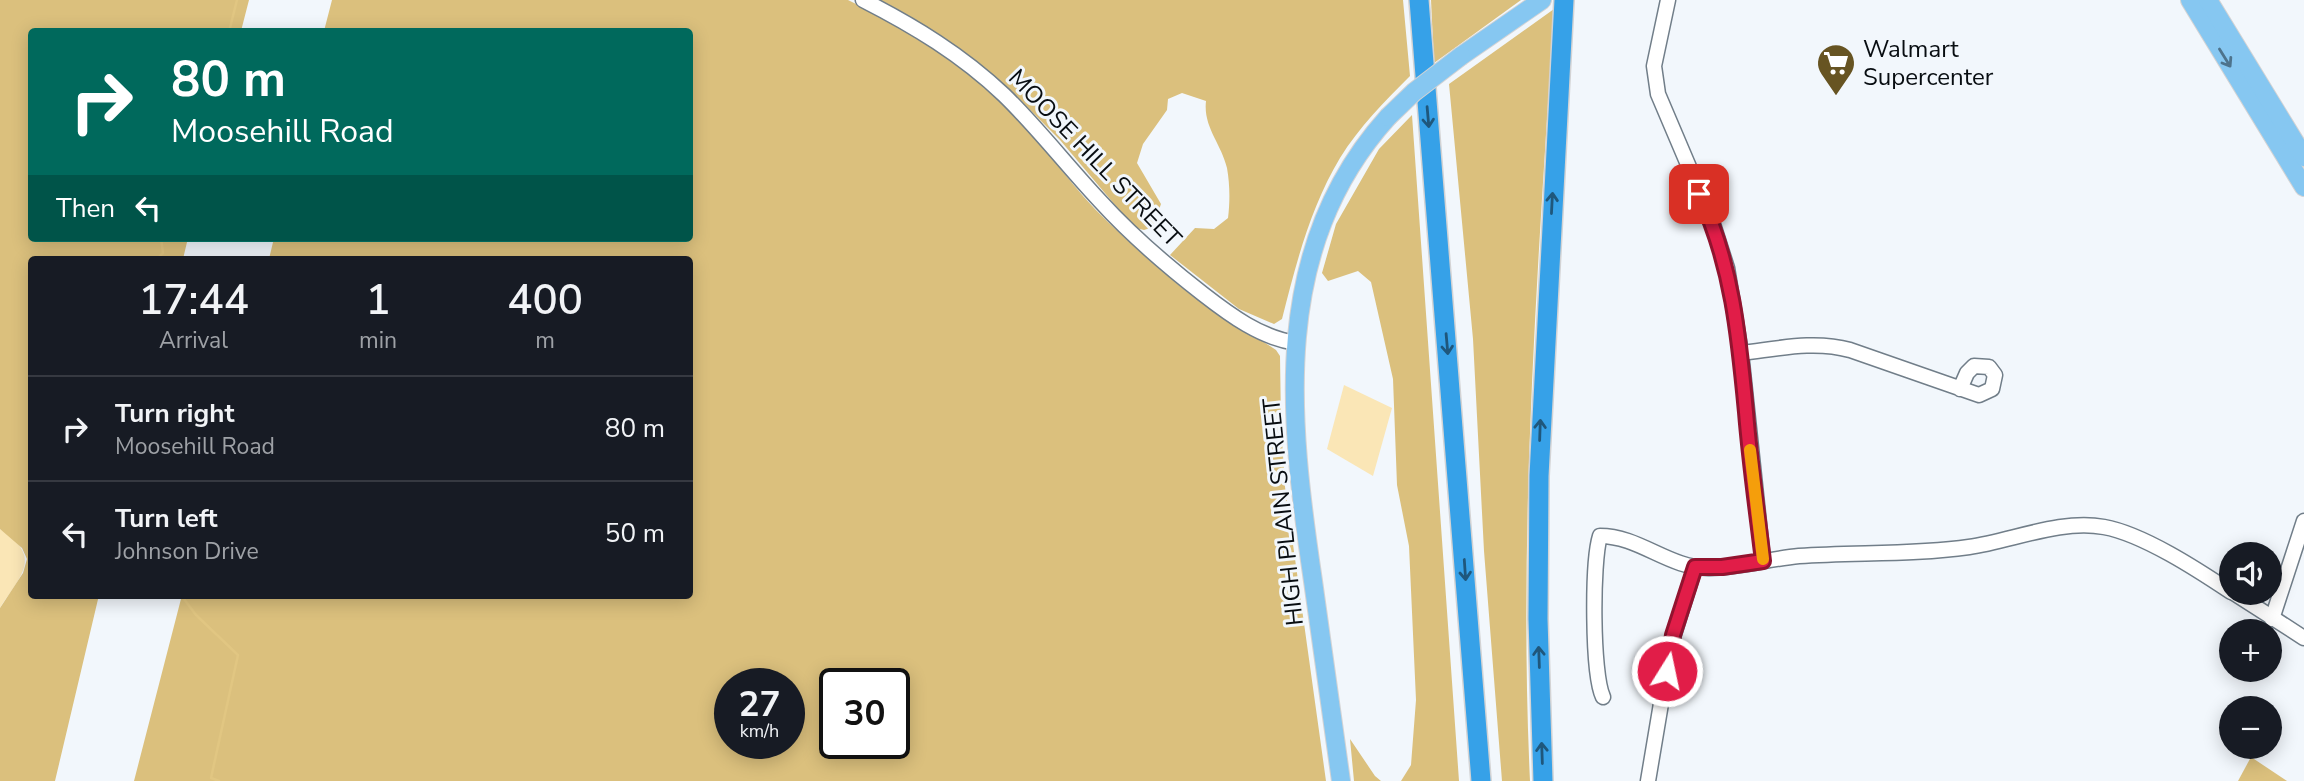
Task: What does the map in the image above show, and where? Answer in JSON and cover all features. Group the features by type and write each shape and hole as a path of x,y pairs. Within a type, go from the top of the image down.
{"highway":[{"path":"1419,0 1481,781"},
{"path":"1544,781 1538,619 1538,488 1564,0"}],"main road":[{"name":"HIGH PLAIN STREET","path":"1341,781 1308,554 1298,460 1294,390 1296,343 1303,288 1320,227 1349,168 1388,117 1423,85 1461,56 1542,0"},
{"path":"2190,0 2304,187"},
{"path":"2208,0 2304,157"}],"street":[{"name":"MOOSE HILL STREET","path":"863,0 944,46 977,71 1040,131 1105,206 1187,282 1247,325 1280,340 1296,343"},
{"path":"1668,0 1654,66 1658,94 1719,242 1727,268 1741,353 1763,561"},
{"path":"1741,353 1812,344 1838,346 1960,389"},
{"path":"2251,605 2272,619 2304,521"},
{"path":"1604,698 1599,688 1596,668 1596,555 1600,536 1629,540 1675,562 1695,567 1722,567 1815,555 1956,549 2063,528 2098,526 2123,532 2143,541 2219,584"},
{"path":"1648,781 1671,644 1695,567"},
{"path":"2282,625 2304,638"}],"shaded area":[{"path":"0,0 249,0 242,28 28,28 28,242 187,242 184,256 28,256 28,599 98,599 55,781 0,781 0,608 23,573 27,559 22,548 0,529"},
{"path":"332,0 848,0 916,37 959,66 1017,117 1084,197 1133,245 1199,301 1276,350 1280,356 1285,487 1326,781 134,781 181,599 693,599 693,256 270,256 273,242 693,242 693,28 325,28"},
{"path":"878,0 1403,0 1410,76 1355,136 1329,177 1305,237 1282,319 1274,324 1239,309 1170,255 1195,228 1214,229 1228,218 1227,168 1207,119 1206,101 1182,93 1168,99 1167,110 1143,144 1137,163 1161,204 1153,227 1144,230 1136,228 1060,140 1019,99 946,39"},
{"path":"1431,0 1521,0 1434,63"},
{"path":"1554,9 1536,298 1528,492 1526,588 1530,781 1502,781 1484,551 1473,339 1449,84"},
{"path":"1412,115 1459,781 1401,781 1411,765 1416,700 1409,546 1397,485 1393,379 1371,282 1358,271 1328,281 1322,273 1336,224 1379,149"},
{"path":"1344,385 1392,408 1373,476 1327,449"},
{"path":"0,529 13,539 25,557 21,575 0,608"},
{"path":"1350,739 1375,776 1381,781 1354,781"},
{"path":"2250,759 2254,759 2287,781 2238,781"}],"waterway":[{"path":"230,28 237,0"},
{"path":"160,256 163,253 162,242"},
{"path":"184,599 196,615 238,655 211,778 219,781"}],"slow traffic":[{"path":"1750,450 1763,559"}],"place":[{"name":"Walmart Supercenter","path":"1836,97"}],"route":[{"path":"1667,671 1673,635 1695,567 1735,566 1763,561 1741,353 1727,268 1712,221 1699,194"}]}
